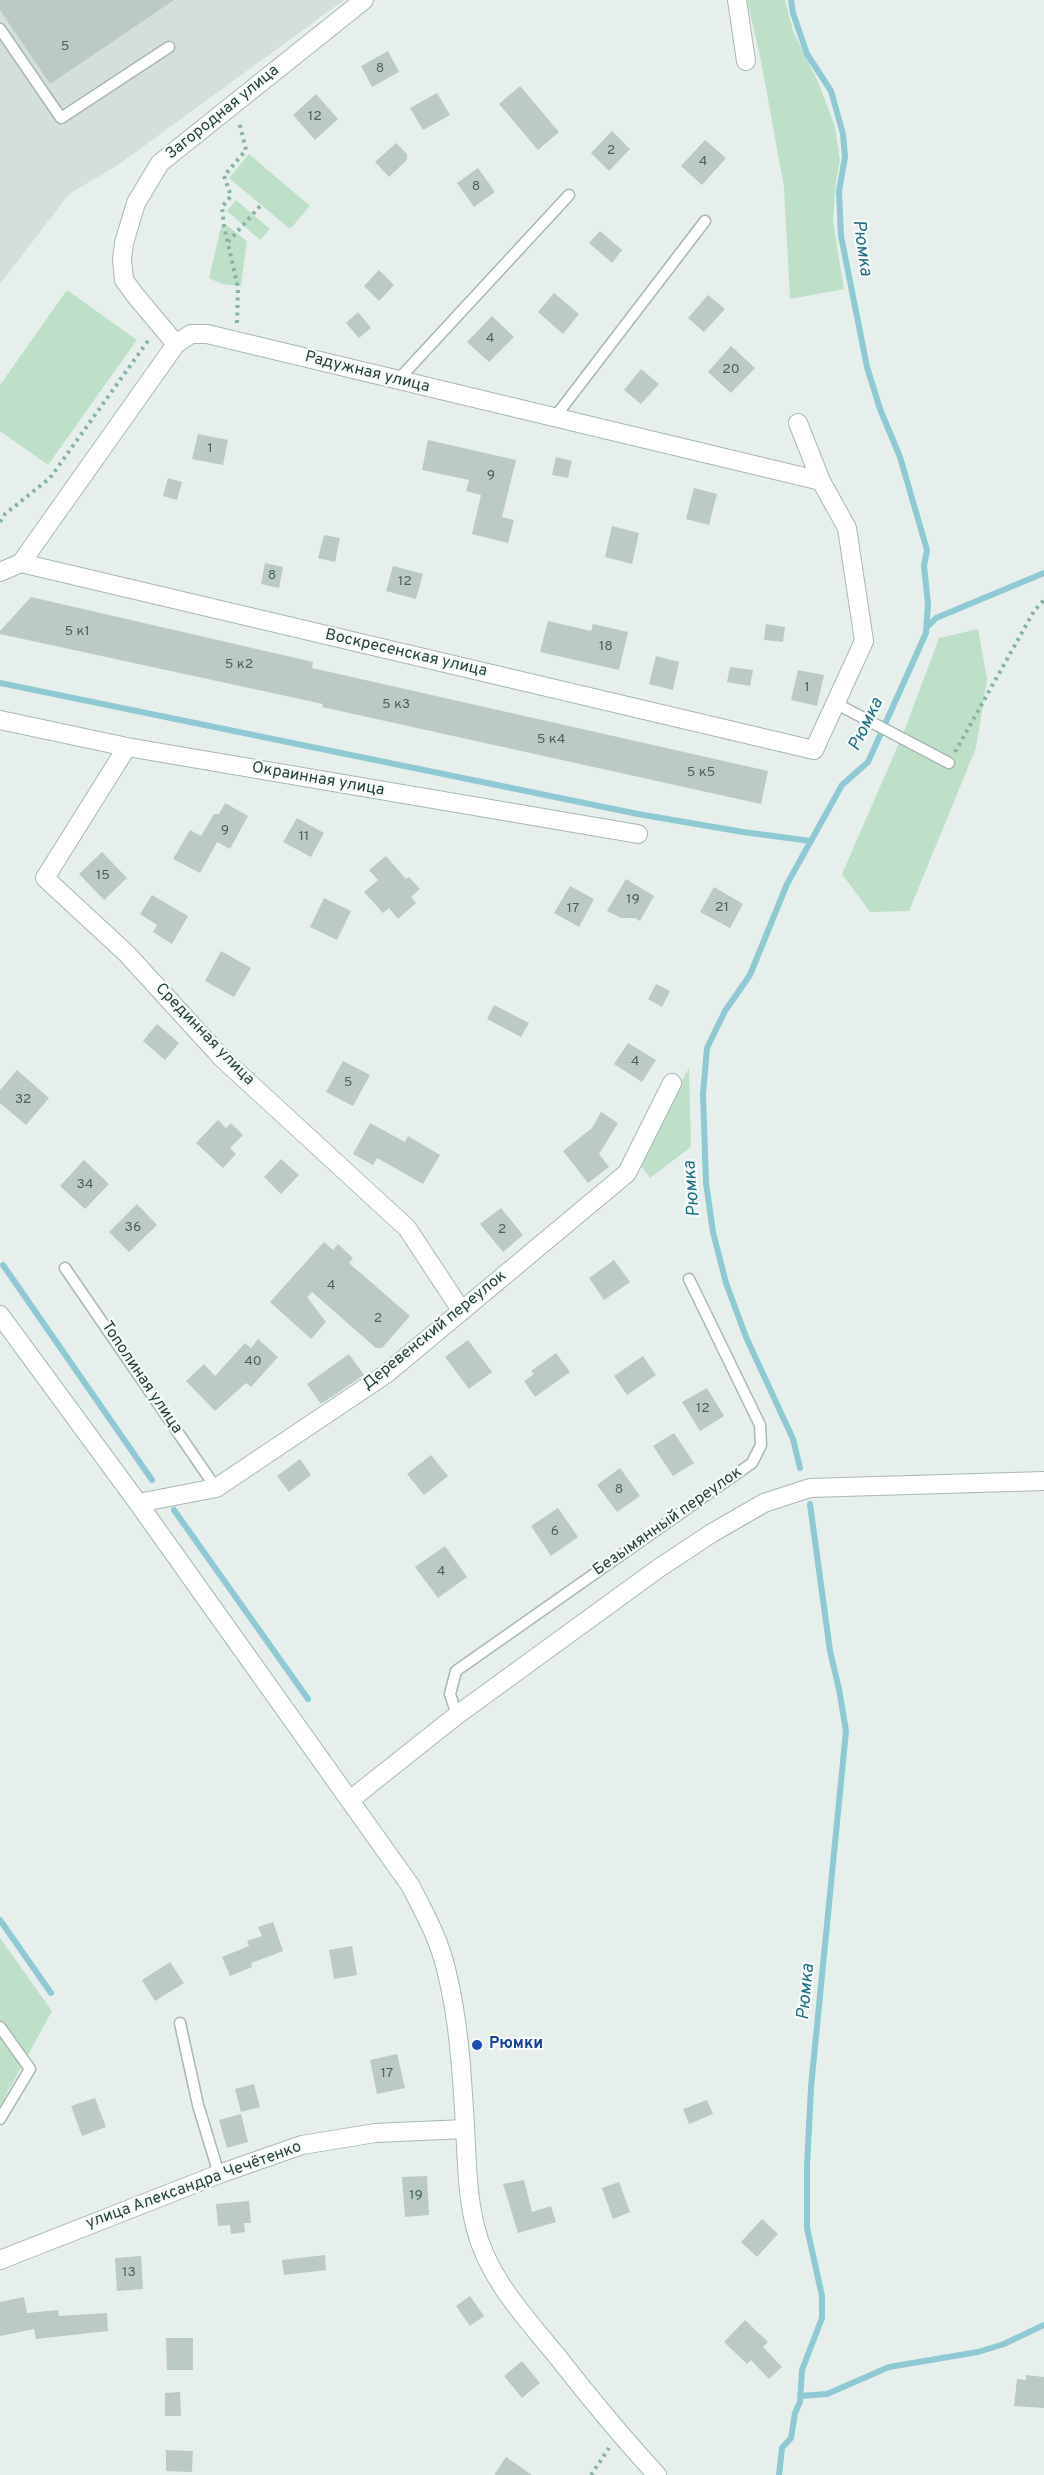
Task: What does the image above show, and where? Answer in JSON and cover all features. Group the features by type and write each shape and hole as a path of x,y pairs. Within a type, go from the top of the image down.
{"street":[{"name":"Загородная улица","path":"176,344 124,280 122,260 124,243 136,203 160,163 364,0"},
{"path":"736,0 746,61"},
{"name":"Радужная улица","path":"176,344 191,334 207,334 820,481"},
{"path":"0,572 21,563 176,344"},
{"path":"798,423 820,481 847,528 864,641 835,703"},
{"name":"Воскресенская улица","path":"21,563 814,750 835,703"},
{"name":"Окраинная улица","path":"0,720 127,747 638,834"},
{"name":"Срединная улица","path":"127,747 45,878 126,954 222,1058 407,1228 461,1310"},
{"name":"Деревенский переулок","path":"138,1503 216,1488 386,1374 627,1173 672,1083"},
{"path":"0,1315 138,1503 410,1885 430,1925 446,1966 459,2046 467,2183 476,2228 488,2260 505,2291 619,2434 657,2475"},
{"path":"350,1800 457,1715 668,1562 711,1533 764,1503 810,1488 1044,1481"},
{"name":"улица Александра Чечётенко","path":"0,2260 219,2174 302,2145 375,2133 465,2129"}],"lane":[{"path":"0,29 61,118 169,47"},
{"path":"397,381 568,195"},
{"path":"555,417 705,221"},
{"path":"835,703 949,763"},
{"name":"Тополиная улица","path":"65,1268 216,1488"},
{"name":"Безымянный переулок","path":"457,1715 450,1694 456,1671 752,1463 760,1445 760,1425 689,1279"},
{"path":"180,2023 198,2105 219,2174"},
{"path":"0,2027 30,2069 0,2119"}],"path":[{"path":"235,102 246,150 224,176 231,196 222,207 238,288 237,341"},
{"path":"228,243 261,205"},
{"path":"0,522 5,514 50,478 158,323"},
{"path":"949,763 1034,611 1044,600"},
{"path":"591,2475 619,2434"}],"shaded area":[{"path":"0,0 344,0 118,165 69,194 0,284"}],"green space":[{"path":"747,0 785,0 793,31 819,84 835,127 840,160 833,221 844,289 790,299 784,187 761,61"},
{"path":"249,154 310,206 290,229 229,178"},
{"path":"236,200 270,229 260,240 227,211"},
{"path":"225,224 247,241 241,286 222,284 209,278 221,227"},
{"path":"67,290 137,340 48,465 0,431 0,385"},
{"path":"978,629 987,679 976,748 909,911 870,912 842,874 903,734 939,638"},
{"path":"689,1068 691,1147 650,1178 638,1162"},
{"path":"0,1938 52,2011 0,2106"}],"building":[{"path":"0,0 174,0 50,84 0,10"},
{"path":"388,51 399,72 372,87 361,66"},
{"path":"520,86 559,132 538,150 499,104"},
{"path":"437,93 450,115 423,130 410,108"},
{"path":"316,94 338,119 315,140 293,115"},
{"path":"612,131 630,149 609,171 591,153"},
{"path":"705,140 726,158 702,185 681,166"},
{"path":"396,143 407,154 407,160 389,177 375,162"},
{"path":"478,168 495,192 474,207 457,183"},
{"path":"600,231 622,250 612,263 589,243"},
{"path":"379,270 394,285 379,301 364,286"},
{"path":"554,293 579,314 563,334 538,312"},
{"path":"708,295 725,309 704,332 688,318"},
{"path":"358,312 371,328 359,338 346,323"},
{"path":"492,316 514,337 489,362 467,342"},
{"path":"731,346 755,368 731,393 708,372"},
{"path":"641,369 659,384 641,404 624,390"},
{"path":"198,434 228,440 223,465 192,459"},
{"path":"428,440 516,460 502,517 514,520 508,543 472,534 481,495 466,491 469,480 422,470"},
{"path":"556,457 572,461 568,478 552,475"},
{"path":"168,478 182,482 177,500 163,496"},
{"path":"694,488 717,494 709,525 686,519"},
{"path":"612,526 639,533 632,564 605,557"},
{"path":"324,535 340,538 335,562 318,558"},
{"path":"265,563 283,567 279,588 261,584"},
{"path":"393,566 423,574 416,599 386,591"},
{"path":"31,597 313,662 312,668 768,771 761,804 322,707 323,704 0,634 0,631"},
{"path":"548,621 591,631 593,624 628,632 619,670 540,652"},
{"path":"766,624 785,627 783,642 764,640"},
{"path":"656,656 679,662 673,690 649,684"},
{"path":"730,667 753,670 750,686 727,682"},
{"path":"798,670 824,675 817,706 791,700"},
{"path":"225,803 248,816 230,849 217,842 200,873 173,859 190,830 201,836 214,814 219,814"},
{"path":"297,818 324,833 311,857 283,842"},
{"path":"102,852 127,878 104,900 79,874"},
{"path":"386,856 406,879 409,877 420,889 411,897 416,903 398,919 389,908 383,913 364,892 378,880 369,870"},
{"path":"626,879 654,896 640,921 635,918 621,918 607,911"},
{"path":"570,886 594,899 579,927 554,913"},
{"path":"714,887 743,904 730,928 700,912"},
{"path":"152,895 188,916 172,944 153,932 157,925 140,914"},
{"path":"324,898 351,911 337,940 310,927"},
{"path":"221,951 251,968 234,997 205,981"},
{"path":"656,984 670,991 662,1007 648,999"},
{"path":"494,1005 529,1023 521,1037 487,1019"},
{"path":"157,1024 179,1043 165,1060 143,1041"},
{"path":"628,1043 656,1060 642,1082 614,1064"},
{"path":"343,1061 370,1075 353,1106 326,1092"},
{"path":"17,1070 49,1098 26,1125 0,1103 0,1090"},
{"path":"601,1112 618,1123 599,1154 609,1167 588,1183 563,1151 592,1128"},
{"path":"218,1120 226,1128 231,1123 243,1135 230,1148 236,1154 223,1168 196,1143"},
{"path":"370,1123 405,1142 408,1136 440,1155 423,1184 377,1158 373,1165 353,1154"},
{"path":"281,1159 299,1175 281,1194 264,1177"},
{"path":"84,1160 109,1184 85,1209 60,1186"},
{"path":"137,1204 157,1225 129,1252 109,1232"},
{"path":"501,1208 523,1235 503,1252 480,1224"},
{"path":"324,1242 333,1250 338,1244 353,1258 349,1263 410,1316 382,1348 376,1348 312,1292 307,1297 326,1322 311,1339 270,1302"},
{"path":"614,1260 630,1282 604,1300 589,1278"},
{"path":"258,1339 278,1357 251,1387 246,1383 215,1411 186,1381 204,1364 215,1376 245,1343 251,1348"},
{"path":"468,1340 492,1372 469,1389 445,1357"},
{"path":"556,1353 570,1372 535,1397 524,1381 534,1374 531,1371"},
{"path":"349,1354 364,1375 321,1404 307,1384"},
{"path":"643,1356 656,1375 627,1395 614,1376"},
{"path":"707,1388 724,1416 700,1431 682,1402"},
{"path":"674,1433 694,1463 673,1476 653,1446"},
{"path":"431,1455 448,1476 424,1495 407,1474"},
{"path":"300,1459 311,1475 289,1492 277,1476"},
{"path":"620,1468 640,1496 617,1512 597,1485"},
{"path":"558,1508 578,1537 551,1556 531,1526"},
{"path":"445,1546 467,1577 438,1598 415,1567"},
{"path":"273,1922 283,1951 251,1963 252,1967 230,1976 222,1957 249,1946 247,1941 262,1936 258,1927"},
{"path":"352,1946 357,1975 334,1979 329,1950"},
{"path":"170,1962 184,1983 155,2001 142,1980"},
{"path":"397,2054 405,2088 377,2094 370,2060"},
{"path":"254,2084 260,2107 241,2112 235,2089"},
{"path":"95,2098 106,2127 82,2136 71,2106"},
{"path":"707,2100 713,2114 689,2124 683,2109"},
{"path":"241,2114 248,2142 227,2148 219,2120"},
{"path":"427,2176 429,2215 405,2217 402,2177"},
{"path":"524,2180 532,2212 551,2206 556,2222 518,2233 503,2184"},
{"path":"619,2182 630,2212 613,2219 602,2188"},
{"path":"249,2201 251,2223 244,2223 245,2232 231,2234 230,2225 218,2226 216,2204"},
{"path":"762,2219 778,2234 757,2257 741,2242"},
{"path":"325,2255 326,2270 284,2275 282,2260"},
{"path":"141,2256 143,2289 117,2291 115,2258"},
{"path":"470,2296 484,2316 470,2326 456,2306"},
{"path":"24,2297 27,2313 58,2310 59,2316 107,2313 108,2331 36,2339 34,2329 0,2336 0,2302"},
{"path":"745,2320 768,2342 763,2347 782,2367 769,2379 751,2360 747,2364 724,2342"},
{"path":"166,2338 193,2338 193,2370 167,2370"},
{"path":"522,2361 540,2383 522,2398 504,2376"},
{"path":"1026,2375 1044,2377 1044,2408 1014,2406 1017,2379 1026,2380"},
{"path":"180,2392 181,2416 165,2416 165,2393"},
{"path":"166,2450 193,2451 192,2472 166,2471"},
{"path":"506,2457 532,2475 494,2475"}],"waterway":[{"name":"Рюмка","path":"791,0 807,54 831,91 843,134 845,157 839,191 841,236 867,367 880,409 900,457 927,550 924,566 928,604 926,633 868,762 842,785 787,884 750,975 725,1011 707,1048 703,1094 706,1183 713,1232 726,1283 746,1337 793,1439 800,1468"},
{"path":"926,628 936,618 1044,573"},
{"path":"0,683 638,814 811,841"},
{"path":"3,1265 152,1480"},
{"name":"Рюмка","path":"779,2475 782,2448 791,2438 795,2413 800,2402 802,2370 822,2318 822,2296 807,2228 807,2166 811,2087 846,1731 830,1651 810,1504"},
{"path":"174,1510 308,1699"},
{"path":"0,1920 51,1993"},
{"path":"800,2396 827,2394 889,2367 978,2352 1004,2344 1044,2325"}],"place":[{"name":"Рюмки","path":"477,2045"}]}
